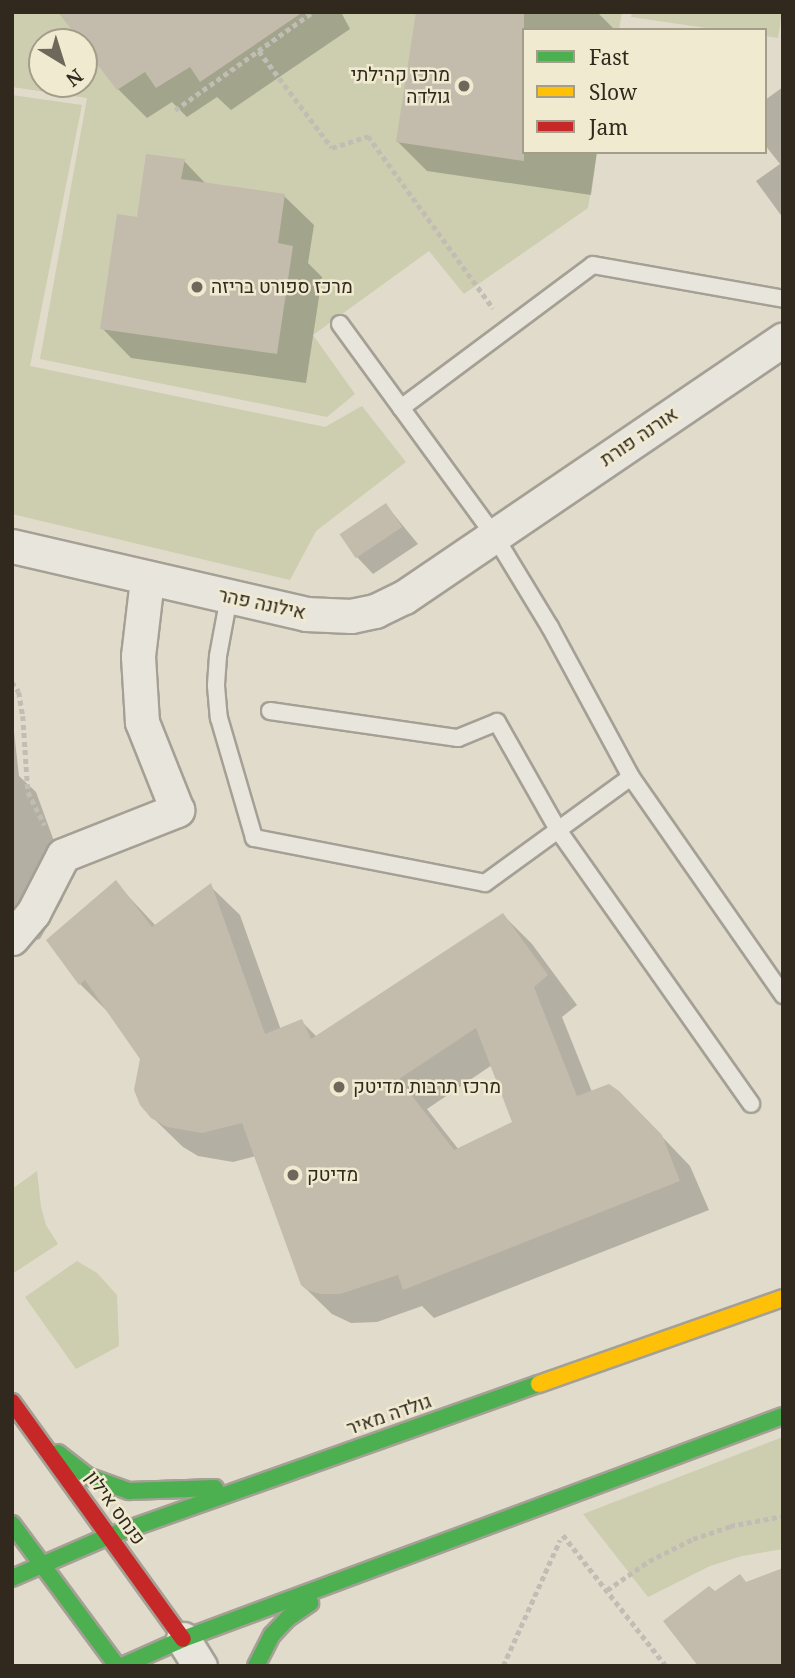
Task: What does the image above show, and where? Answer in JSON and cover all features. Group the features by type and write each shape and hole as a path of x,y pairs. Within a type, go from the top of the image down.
{"main road":[{"name":"גולדה מאיר","path":"12,1578 109,1536 783,1298"},
{"name":"פנחס אילון","path":"12,1402 191,1652"},
{"path":"122,1666 191,1652 361,1575 783,1416"},
{"path":"27,1424 87,1476 129,1491 212,1489 279,1476"},
{"path":"12,1524 117,1666"},
{"path":"256,1666 272,1635 288,1618 361,1575"}],"street":[{"name":"אורנה פורת","path":"494,535 783,339"},
{"name":"אילונה פהר","path":"12,546 306,614 363,615 404,597 494,535"},
{"path":"12,938 33,913 63,855 177,810 142,722 138,656 147,579"}],"lane":[{"path":"401,408 593,265 783,299"},
{"path":"340,324 494,535 550,627 631,777 783,995"},
{"path":"229,597 218,656 219,718 254,838 485,883 631,777"},
{"path":"270,711 458,738 497,722 558,830 751,1104"}],"path":[{"path":"175,110 313,12"},
{"path":"259,51 331,148 368,136 508,329"},
{"path":"12,682 19,692 23,716 28,792 63,855"},
{"path":"503,1666 582,1491"},
{"path":"542,1506 666,1666"},
{"path":"607,1590 649,1561 694,1539 730,1526 783,1516"}],"green space":[{"path":"12,12 622,12 619,28 522,28 522,154 597,154 588,208 464,294 429,251 313,335 355,394 327,417 40,359 87,98 98,98 98,28 28,28 28,89 12,87"},
{"path":"632,12 782,12 778,38 767,36 767,28 706,28 631,17"},
{"path":"12,95 82,105 30,366 325,427 362,406 406,462 316,531 290,580 12,514"},
{"path":"37,1171 46,1225 58,1244 12,1274 12,1189"},
{"path":"77,1261 97,1273 117,1295 119,1346 76,1369 25,1297"},
{"path":"783,1437 783,1549 742,1556 710,1566 648,1597 583,1514"}],"building":[{"path":"58,12 303,12 200,82 190,67 156,88 145,72 117,90 98,65 98,28 70,28"},
{"name":"מרכז קהילתי גולדה","path":"416,12 524,12 524,161 396,142"},
{"name":"מרכז ספורט בריזה","path":"146,154 185,159 181,179 285,194 278,243 293,246 277,354 100,329 117,214 137,217"},
{"path":"386,503 402,527 356,558 340,534"},
{"name":"מרכז תרבות מדיטק","path":"116,880 152,927 211,883 265,1034 302,1019 311,1039 503,913 548,975 534,987 577,1096 609,1084 619,1091 662,1135 680,1181 403,1290 398,1275 340,1294 320,1294 307,1290 301,1285 242,1123 202,1133 167,1127 151,1118 140,1105 134,1090 140,1059 85,980 79,985 46,940","holes":["476,1028 512,1122 454,1150 399,1079"]},
{"path":"783,1568 783,1666 698,1666 663,1621 709,1586 715,1591 740,1574 746,1582"}],"traffic: fast":[{"path":"12,1578 109,1536 539,1384"},
{"path":"122,1666 183,1639 783,1416"},
{"path":"58,1453 87,1476 129,1491 215,1488"},
{"path":"12,1524 117,1666"},
{"path":"256,1666 272,1635 288,1618 310,1603"}],"traffic: slow":[{"path":"539,1384 783,1298"}],"traffic: jam":[{"path":"12,1402 183,1639"}],"place":[{"name":"מרכז קהילתי גולדה","path":"464,86"},
{"name":"מרכז ספורט בריזה","path":"197,287"},
{"name":"מרכז תרבות מדיטק","path":"339,1087"},
{"name":"מדיטק","path":"293,1175"}]}
